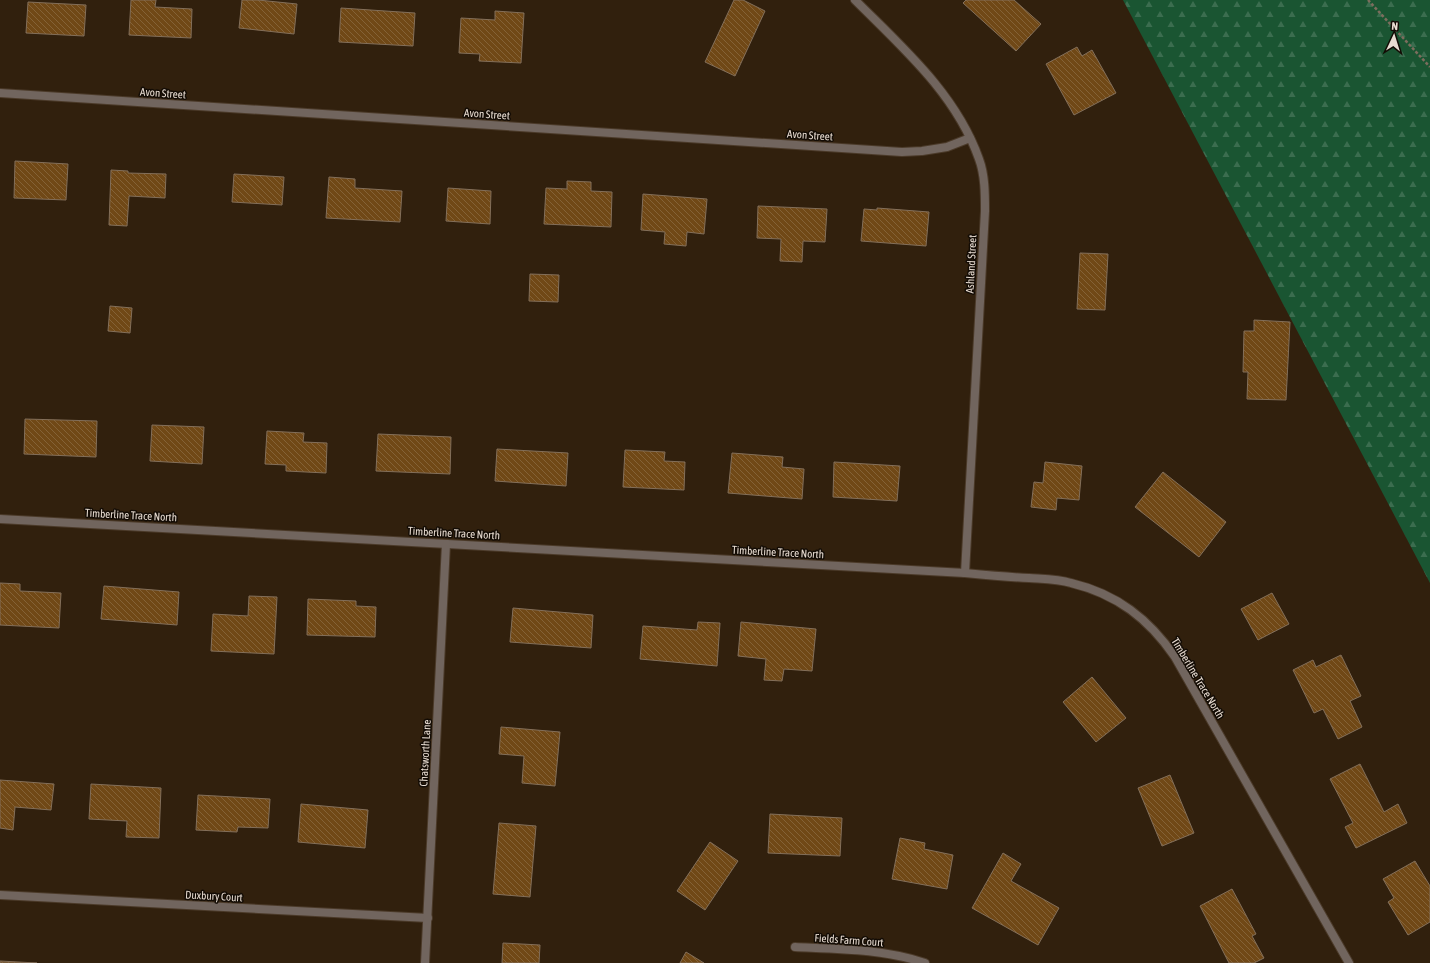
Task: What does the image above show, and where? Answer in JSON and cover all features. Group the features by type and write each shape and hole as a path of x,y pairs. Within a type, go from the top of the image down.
{"street":[{"name":"Ashland Street","path":"855,0 918,62 946,96 970,138 980,160 984,185 985,210 965,573"},
{"name":"Avon Street","path":"0,93 902,152 922,151 947,147 970,138"},
{"name":"Timberline Trace North","path":"0,519 965,573 1070,582 1089,588 1115,599 1135,612 1164,641 1175,657 1349,963"},
{"name":"Chatsworth Lane","path":"425,963 446,544"},
{"name":"Duxbury Court","path":"0,896 428,918"},
{"name":"Fields Farm Court","path":"795,947 872,951 913,959 925,963"}],"path":[{"path":"1368,0 1430,67"}],"green space":[{"path":"1123,0 1430,0 1430,583"}],"building":[{"path":"131,0 156,0 155,7 192,9 191,38 129,35"},
{"path":"242,0 297,4 294,34 239,28"},
{"path":"734,0 743,0 765,11 735,76 705,62"},
{"path":"966,0 1014,0 1041,24 1016,51 963,3"},
{"path":"28,2 86,5 84,36 26,33"},
{"path":"341,8 415,13 413,46 339,42"},
{"path":"495,11 524,13 521,63 479,61 480,54 459,53 461,18 495,20"},
{"path":"1077,47 1082,56 1092,50 1116,93 1074,115 1046,64"},
{"path":"15,161 68,164 66,200 14,198"},
{"path":"111,170 128,171 128,173 166,174 165,198 129,196 127,226 109,225"},
{"path":"234,174 284,177 282,205 232,202"},
{"path":"329,177 355,179 355,188 402,191 400,222 326,218"},
{"path":"567,181 591,182 591,191 612,192 611,227 544,224 546,188 567,189"},
{"path":"448,188 491,191 490,224 446,221"},
{"path":"643,194 707,199 704,234 687,232 686,246 664,244 665,232 641,230"},
{"path":"758,206 827,209 825,242 803,241 802,262 780,261 781,239 757,238"},
{"path":"877,208 929,212 926,246 861,241 864,209 877,210"},
{"path":"1080,253 1108,254 1105,310 1077,309"},
{"path":"530,274 559,275 558,302 529,301"},
{"path":"110,306 132,308 130,333 108,331"},
{"path":"1254,320 1290,322 1286,400 1247,399 1248,372 1243,372 1244,331 1254,331"},
{"path":"25,419 97,421 96,457 24,454"},
{"path":"152,425 204,427 202,464 150,461"},
{"path":"267,431 304,433 303,442 327,443 326,473 286,471 286,465 265,464"},
{"path":"378,434 451,437 450,474 376,471"},
{"path":"497,449 568,453 566,486 495,481"},
{"path":"625,450 665,452 664,461 685,462 684,490 623,487"},
{"path":"732,453 783,457 782,467 804,469 802,499 728,493"},
{"path":"834,462 900,466 897,501 833,497"},
{"path":"1045,462 1082,466 1079,500 1057,498 1056,510 1031,507 1034,482 1043,483"},
{"path":"1163,472 1226,522 1199,557 1135,507"},
{"path":"0,583 20,584 20,591 61,593 59,628 0,625"},
{"path":"104,586 179,592 177,625 101,619"},
{"path":"1272,593 1289,624 1258,640 1241,609"},
{"path":"249,596 277,597 274,654 211,651 213,614 248,616"},
{"path":"308,599 356,601 356,606 376,607 375,637 307,635"},
{"path":"513,608 593,615 591,648 510,642"},
{"path":"698,622 720,623 717,666 640,659 643,626 697,630"},
{"path":"741,622 816,629 812,671 784,669 782,681 764,680 766,659 738,656"},
{"path":"1341,655 1361,696 1350,701 1362,727 1338,739 1323,709 1314,713 1293,670 1313,660 1316,667"},
{"path":"1092,677 1126,718 1096,742 1063,702"},
{"path":"501,727 560,732 555,786 522,783 524,756 499,754"},
{"path":"1360,764 1384,812 1398,804 1407,823 1356,848 1345,827 1353,823 1330,779"},
{"path":"1170,775 1194,833 1162,846 1138,788"},
{"path":"0,780 54,784 51,810 15,807 13,830 0,828"},
{"path":"91,784 161,788 159,838 126,837 127,821 89,819"},
{"path":"198,795 270,799 268,828 238,827 237,832 196,830"},
{"path":"301,804 368,810 365,848 298,842"},
{"path":"770,814 842,818 840,856 768,853"},
{"path":"499,823 536,826 530,897 493,894"},
{"path":"900,838 925,843 924,849 953,855 947,889 892,879"},
{"path":"710,842 738,861 705,910 677,891"},
{"path":"1003,853 1021,864 1011,881 1059,908 1038,945 972,908"},
{"path":"1415,861 1430,886 1430,922 1408,935 1388,902 1394,898 1383,879"},
{"path":"1232,889 1256,934 1252,936 1264,958 1254,963 1229,963 1200,906"},
{"path":"503,943 540,945 539,963 502,963"},
{"path":"686,952 704,963 680,963"},
{"path":"0,961 37,963 0,963"}]}
